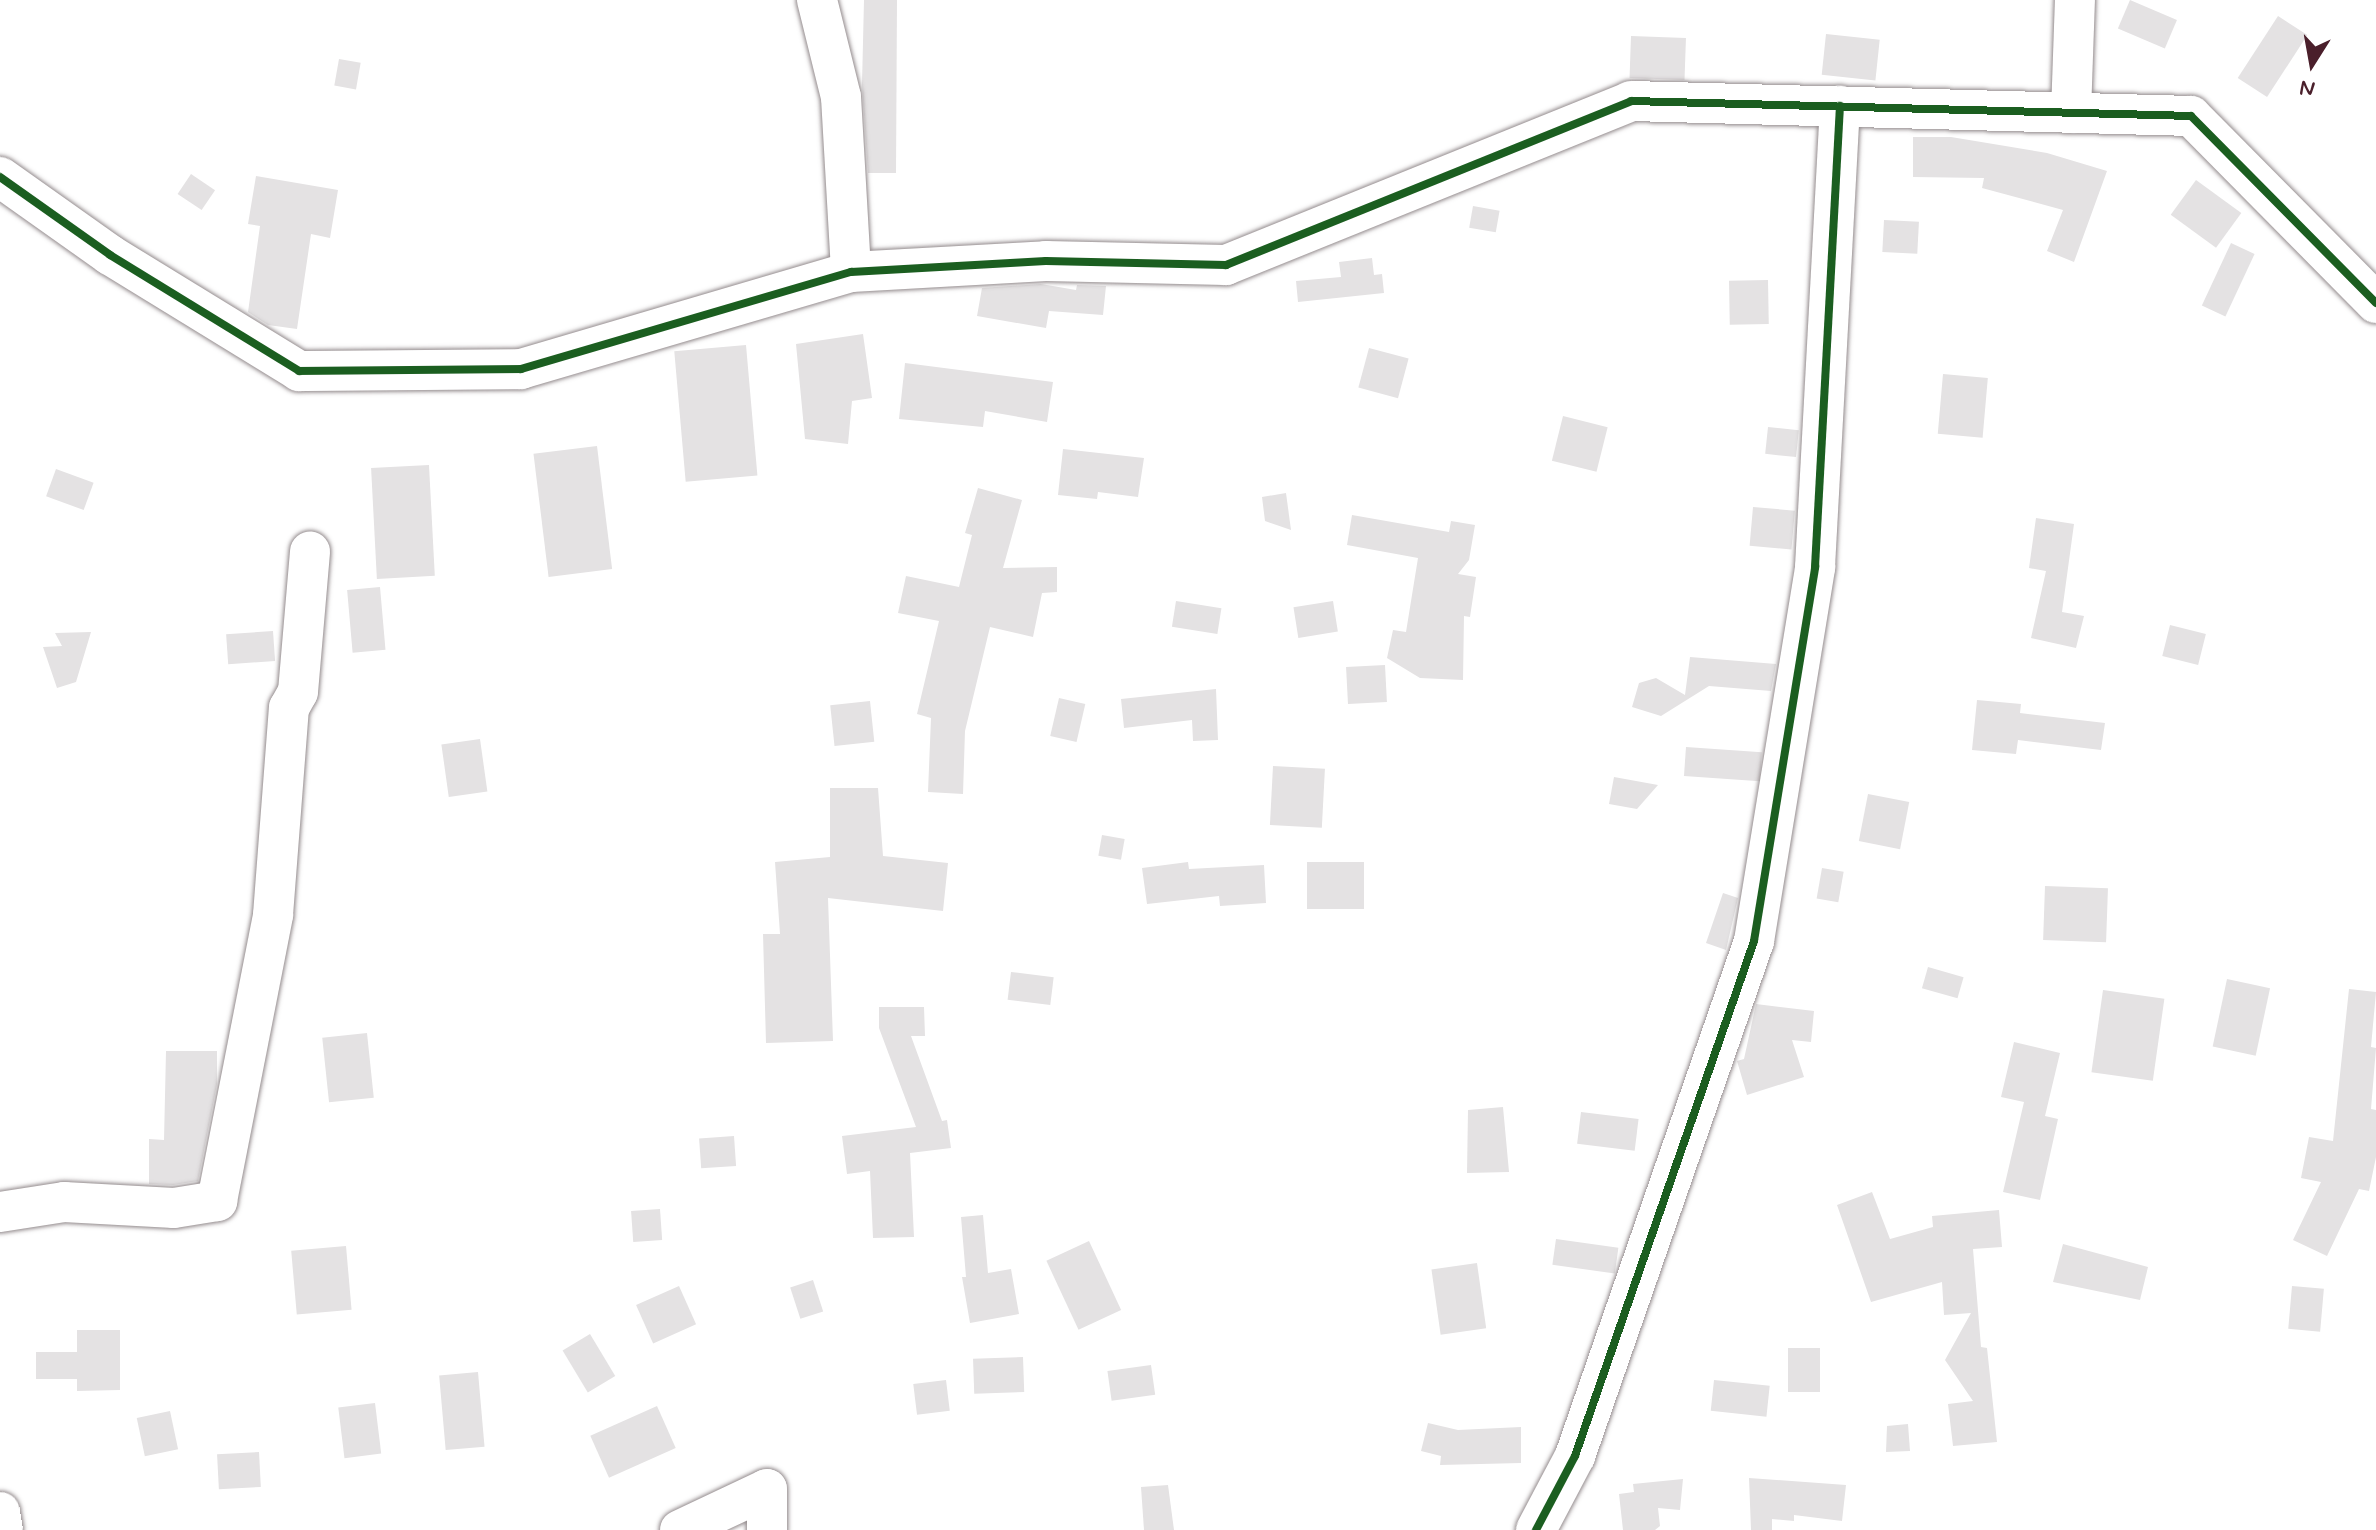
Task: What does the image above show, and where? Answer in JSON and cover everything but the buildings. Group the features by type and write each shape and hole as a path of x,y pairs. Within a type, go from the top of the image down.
{"street":[{"path":"817,0 841,97 851,272"},
{"path":"2071,113 2075,0"},
{"path":"0,177 110,255 299,371 521,369 851,272 1046,261 1226,265 1631,101 2191,116 2376,303"},
{"path":"1536,1530 1575,1456 1754,941 1815,567 1840,106"},
{"path":"0,1212 64,1202 174,1208 217,1201 273,915 289,708 298,692 310,552"},
{"path":"680,1530 767,1489 767,1530"},
{"path":"0,1512 3,1530"}],"cycle path":[{"path":"0,177 110,255 299,371 521,369 851,272 1046,261 1226,265 1631,101 2191,116 2376,303"},
{"path":"1536,1530 1575,1456 1754,941 1815,567 1840,106"}]}
